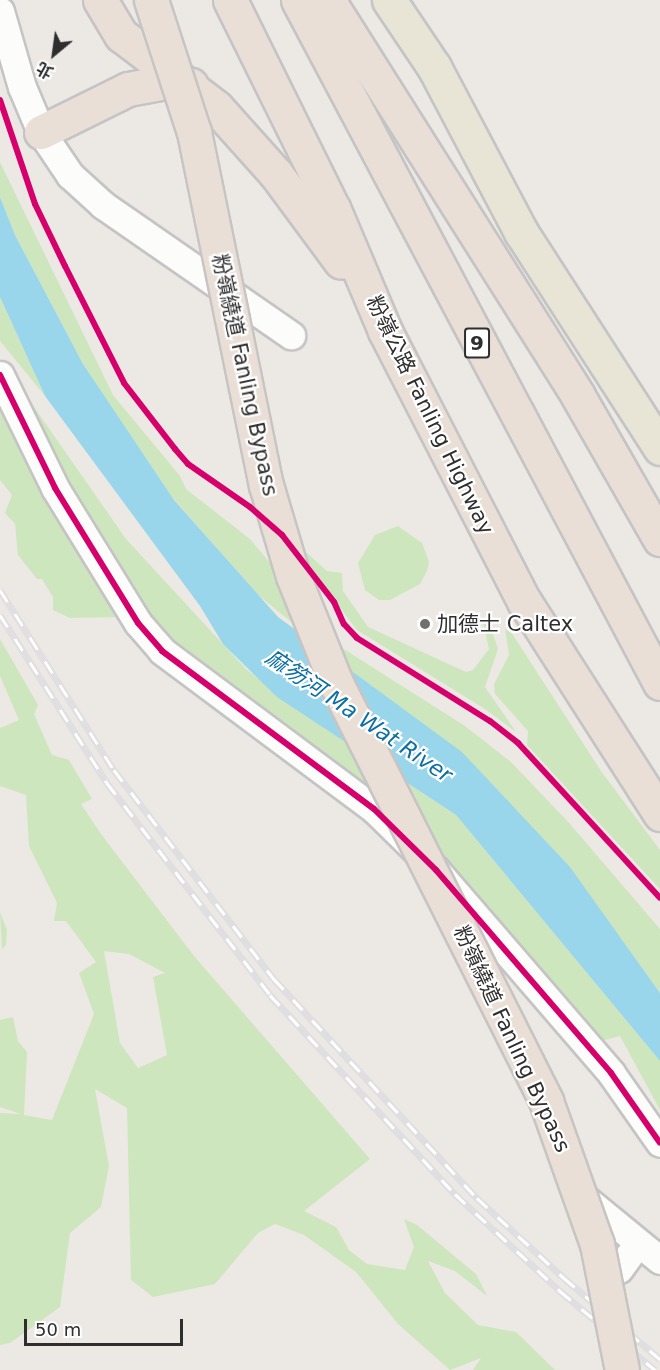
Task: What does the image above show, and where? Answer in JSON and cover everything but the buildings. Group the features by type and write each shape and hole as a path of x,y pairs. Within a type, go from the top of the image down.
{"highway":[{"path":"100,0 121,35 191,85 276,174 327,240 385,331"},
{"name":"粉嶺繞道 Fanling Bypass","path":"151,0 194,132 266,485 292,576 336,683 546,1101 597,1244 622,1370"},
{"name":"粉嶺公路 Fanling Highway","path":"230,0 334,210 385,331 524,600 660,814"},
{"name":"9","path":"298,0 660,683"},
{"path":"328,0 578,396 660,539"},
{"path":"100,101 121,57 121,35"},
{"path":"41,132 100,101 153,83 171,81 191,85"}],"main road":[{"path":"389,0 434,67 521,232 660,448"}],"street":[{"path":"0,11 22,87 41,132 70,175 103,206 291,335"},
{"path":"0,375 55,488 138,623 162,651 374,809 436,870 611,1073 660,1143"},
{"path":"560,1164 582,1200 660,1260"},
{"path":"619,1269 638,1243"}],"green space":[{"path":"0,162 113,395 180,476 186,489 250,539 339,646 465,726 511,762 570,824 660,929 660,993 571,870 353,672 258,595 171,496 83,364 15,235 0,197"},
{"path":"0,297 4,306 45,396 0,341"},
{"path":"0,404 126,617 70,618 53,610 53,597 42,579 37,579 18,555 15,524 5,513 12,495 0,480"},
{"path":"15,407 34,407 126,539 246,669 302,713 456,815 660,1061 660,1110 620,1036 597,1042 418,852 162,651"},
{"path":"398,526 422,543 429,562 427,571 420,584 390,600 379,600 365,590 358,563 375,535"},
{"path":"295,549 307,553 327,571 342,573 343,591 368,627 466,672 473,670 489,649 482,617 489,622 498,649 485,687 516,732 485,709 357,630"},
{"path":"505,629 511,632 601,771 660,850 660,889 527,745 528,731 495,694 494,684 509,655"},
{"path":"0,639 38,705 34,714 52,755 69,760 92,799 81,804 101,834 194,956 370,1159 304,1211 336,1227 349,1250 367,1264 405,1270 414,1247 404,1219 417,1225 476,1274 487,1296 455,1271 428,1261 445,1293 478,1325 516,1332 555,1370 473,1370 481,1358 450,1370 398,1324 356,1272 304,1235 275,1224 258,1233 215,1284 153,1297 131,1280 127,1108 95,1089 109,1166 101,1207 70,1233 60,1307 10,1343 0,1345 0,1113 21,1114 0,1107 0,1020 13,1017 18,1041 27,1052 24,1115 52,1120 94,1014 79,973 96,962 66,921 54,921 57,903 29,846 26,795 0,786 0,728 19,720 0,676","holes":["104,951 129,954 165,973 153,977 167,1055 138,1068 120,1043"]},
{"path":"0,912 7,930 6,945 2,949"}],"water":[{"name":"麻笏河 Ma Wat River","path":"0,197 15,235 83,364 174,500 278,617 462,752 570,867 660,993 660,1061 456,815 277,697 223,644 200,606 45,396 0,297"}],"railway":[{"path":"0,590 114,770 274,979 477,1198 564,1278 660,1359"},
{"path":"0,615 107,783 270,995 455,1194 560,1291 655,1370"}],"cycle path":[{"path":"0,100 35,204 65,266 124,383 175,449 188,464 250,507 282,535 334,602 344,624 357,638 490,721 518,743 660,898"},
{"path":"0,375 55,488 138,623 162,651 374,809 436,870 611,1073 660,1143"}],"place":[{"name":"加德士 Caltex","path":"425,624"}]}
